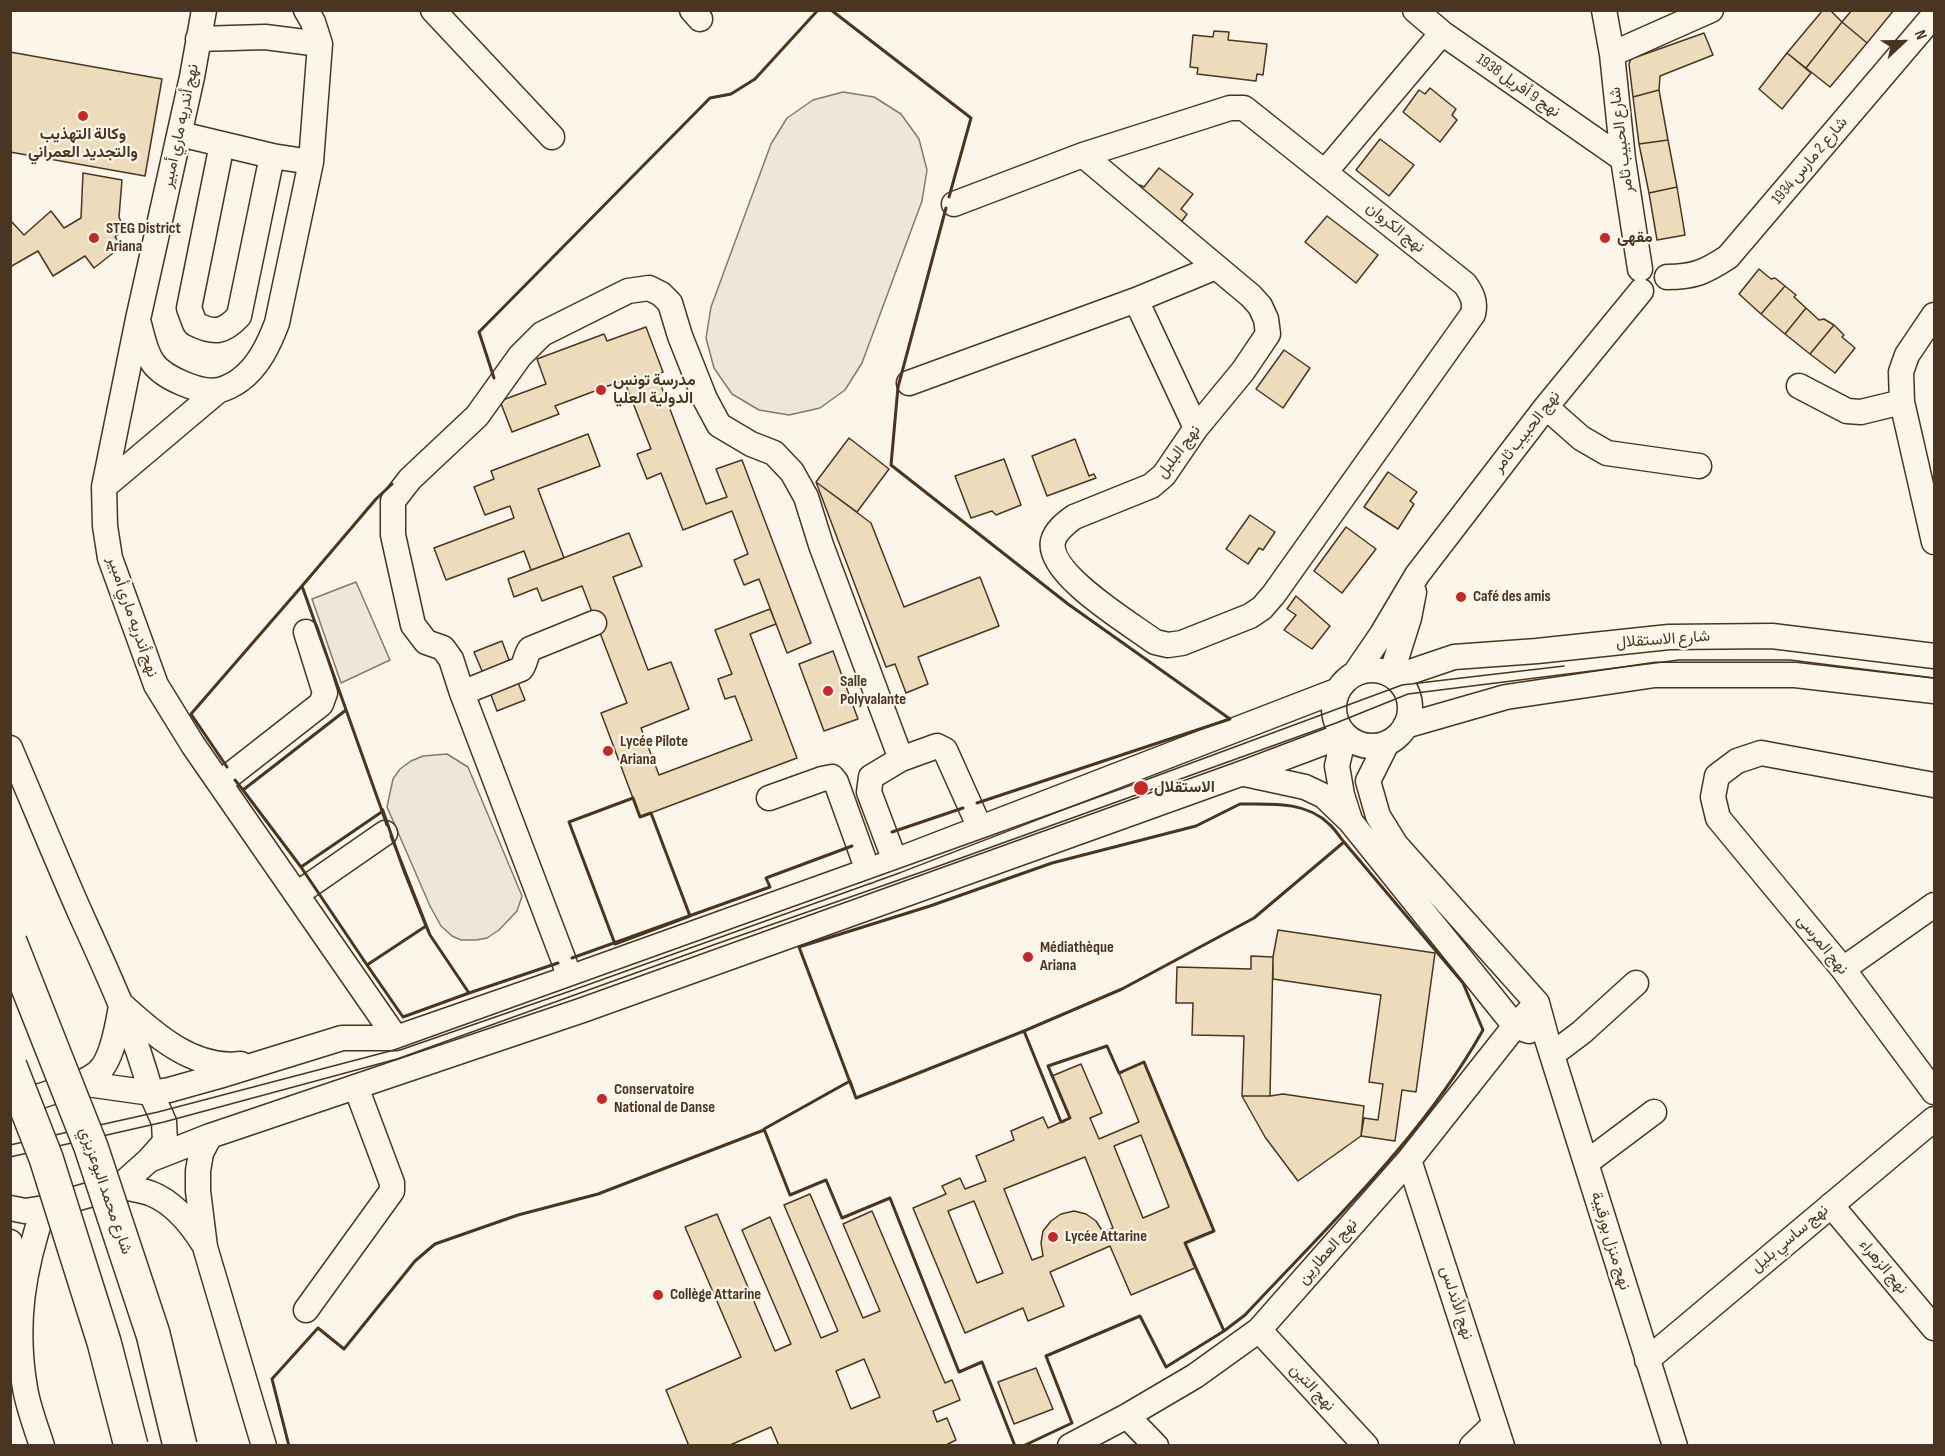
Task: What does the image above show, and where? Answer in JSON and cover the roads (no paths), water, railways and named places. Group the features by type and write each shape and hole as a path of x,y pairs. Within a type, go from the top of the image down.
{"highway":[{"name":"شارع محمد البوعزيزي","path":"10,942 91,1147 153,1334 180,1446"},
{"path":"10,1066 50,1169 104,1342 131,1446"}],"street":[{"name":"نهج أندريه ماري أمبير","path":"204,10 180,134 138,319 104,487 105,526 110,558 156,685 193,745 396,1038"},
{"path":"104,487 219,390 240,380 258,363 268,345 277,323 311,162 320,44 313,22 306,10"},
{"path":"433,10 552,137"},
{"name":"نهج 9 أفريل 1938","path":"1415,10 1442,33 1623,159"},
{"name":"شارع الحبيب ثامر","path":"1604,10 1612,54 1623,159 1640,280"},
{"path":"1612,54 1711,10"},
{"name":"شارع 2 مارس 1934","path":"1640,280 1650,295 1660,292 1666,284 1667,277 1682,277 1705,272 1728,257 1931,25"},
{"path":"1325,172 1442,33"},
{"path":"198,39 273,38 320,44"},
{"name":"نهج الكروان","path":"954,204 1083,155 1230,108 1244,108 1465,284 1472,294 1475,306 1473,314 1274,594 1262,608 1250,616"},
{"path":"180,134 272,156 311,162"},
{"path":"222,144 189,308 195,324 209,331 228,327 240,316 272,156"},
{"name":"نهج البلبل","path":"1083,155 1251,296 1260,306 1266,319 1268,334 1243,371 1196,428 1164,475 1151,486 1074,517 1064,524 1055,534 1052,543 1055,558 1064,572 1085,591 1155,642 1168,645 1182,643 1250,616"},
{"path":"909,383 1136,300 1216,267"},
{"name":"نهج الحبيب ثامر","path":"1356,672 1417,575 1640,280"},
{"path":"569,978 462,693 452,659 443,648 426,642 413,625 393,535 393,501 410,479 477,416 519,356 542,334 628,291 649,288 662,294 670,303 680,336 705,399 719,425 750,444 774,453 792,472 806,497 821,545 901,759"},
{"path":"1136,300 1196,428"},
{"path":"1935,315 1907,355 1901,372 1902,402 1935,542"},
{"path":"138,319 145,348 154,365 175,380 193,388 219,390"},
{"path":"1799,386 1847,411 1861,412 1902,402"},
{"path":"1546,407 1581,438 1607,453 1699,466"},
{"name":"نهج الحبيب ثامر","path":"1393,676 1409,618 1417,575"},
{"path":"462,693 521,669 525,665 525,657 530,649 594,623"},
{"path":"220,783 321,704 325,693 306,632"},
{"name":"شارع الاستقلال","path":"1393,676 1454,657 1669,637 1772,636 1935,656"},
{"path":"342,1038 396,1038 868,871 1336,691 1356,672 1374,669 1393,676 1402,685 1408,694 1410,705 1406,726 1398,736 1387,743 1364,746 1344,735 1336,723 1333,711 1336,691"},
{"name":"شارع الاستقلال","path":"1406,726 1506,697 1655,675 1795,675 1935,691"},
{"path":"149,1160 210,1136 583,1010 1344,735"},
{"path":"1344,735 1336,766 1350,821"},
{"path":"1387,743 1368,781 1378,816 1396,845 1537,1003"},
{"path":"895,861 869,792 871,777 901,759 937,746 945,750 980,828"},
{"path":"10,748 121,1004 151,1093 164,1122 165,1142 120,1186 44,1208 25,1211 10,1208"},
{"name":"نهج المرسى","path":"1935,785 1761,753 1737,761 1717,776 1713,797 1718,818 1843,969 1935,1092"},
{"path":"1243,773 1305,787 1324,796 1350,821 1515,1026 1549,1045 1582,1032 1636,983"},
{"path":"769,798 832,777 836,782 868,871"},
{"path":"297,894 385,833"},
{"path":"1843,969 1935,905"},
{"path":"80,1083 151,1093 179,1087 342,1038 357,1029 363,1015 364,991"},
{"name":"نهج العطارين","path":"1070,1446 1195,1376 1259,1330 1409,1160 1515,1026 1537,1003"},
{"name":"نهج منزل بورقيبة","path":"1537,1003 1675,1446"},
{"path":"121,1004 160,1038 180,1051 206,1061 232,1065 267,1061"},
{"path":"10,1106 80,1083 99,1072 111,1051 118,1028 121,1004"},
{"path":"306,1310 392,1191 392,1183 356,1087"},
{"path":"1586,1163 1654,1112"},
{"name":"نهج ساسي بليل","path":"1647,1360 1935,1119"},
{"path":"210,1136 201,1153 198,1171 198,1191 206,1247 264,1446"},
{"name":"نهج الأندلس","path":"1409,1160 1499,1435"},
{"path":"120,1186 153,1195 172,1207 188,1221 206,1247"},
{"name":"نهج الزهراء","path":"1831,1205 1935,1328"},
{"path":"42,1446 18,1383 21,1301 30,1252 44,1208"},
{"path":"10,1242 21,1301"},
{"name":"نهج التين","path":"1259,1330 1366,1446"},
{"path":"1126,1416 1156,1446"},
{"path":"1472,1446 1499,1435"}],"tram line":[{"path":"10,1157 164,1122 397,1059 1336,723 1408,694 1679,660 1790,660 1934,678"},
{"path":"10,1145 158,1112 394,1050 1140,782 1402,685 1564,666"}],"place":[{"name":"وكالة التهذيب والتجديد العمراني","path":"83,116"},
{"name":"STEG District Ariana","path":"94,238"},
{"name":"مقهى","path":"1605,238"},
{"name":"مدرسة تونس الدولية العليا","path":"601,390"},
{"name":"Café des amis","path":"1461,597"},
{"name":"Salle Polyvalante","path":"828,691"},
{"name":"Lycée Pilote Ariana","path":"608,751"},
{"name":"الاستقلال","path":"1141,788"},
{"name":"Médiathèque Ariana","path":"1028,957"},
{"name":"Conservatoire National de Danse","path":"602,1099"},
{"name":"Lycée Attarine","path":"1053,1237"},
{"name":"Collège Attarine","path":"658,1295"}]}
